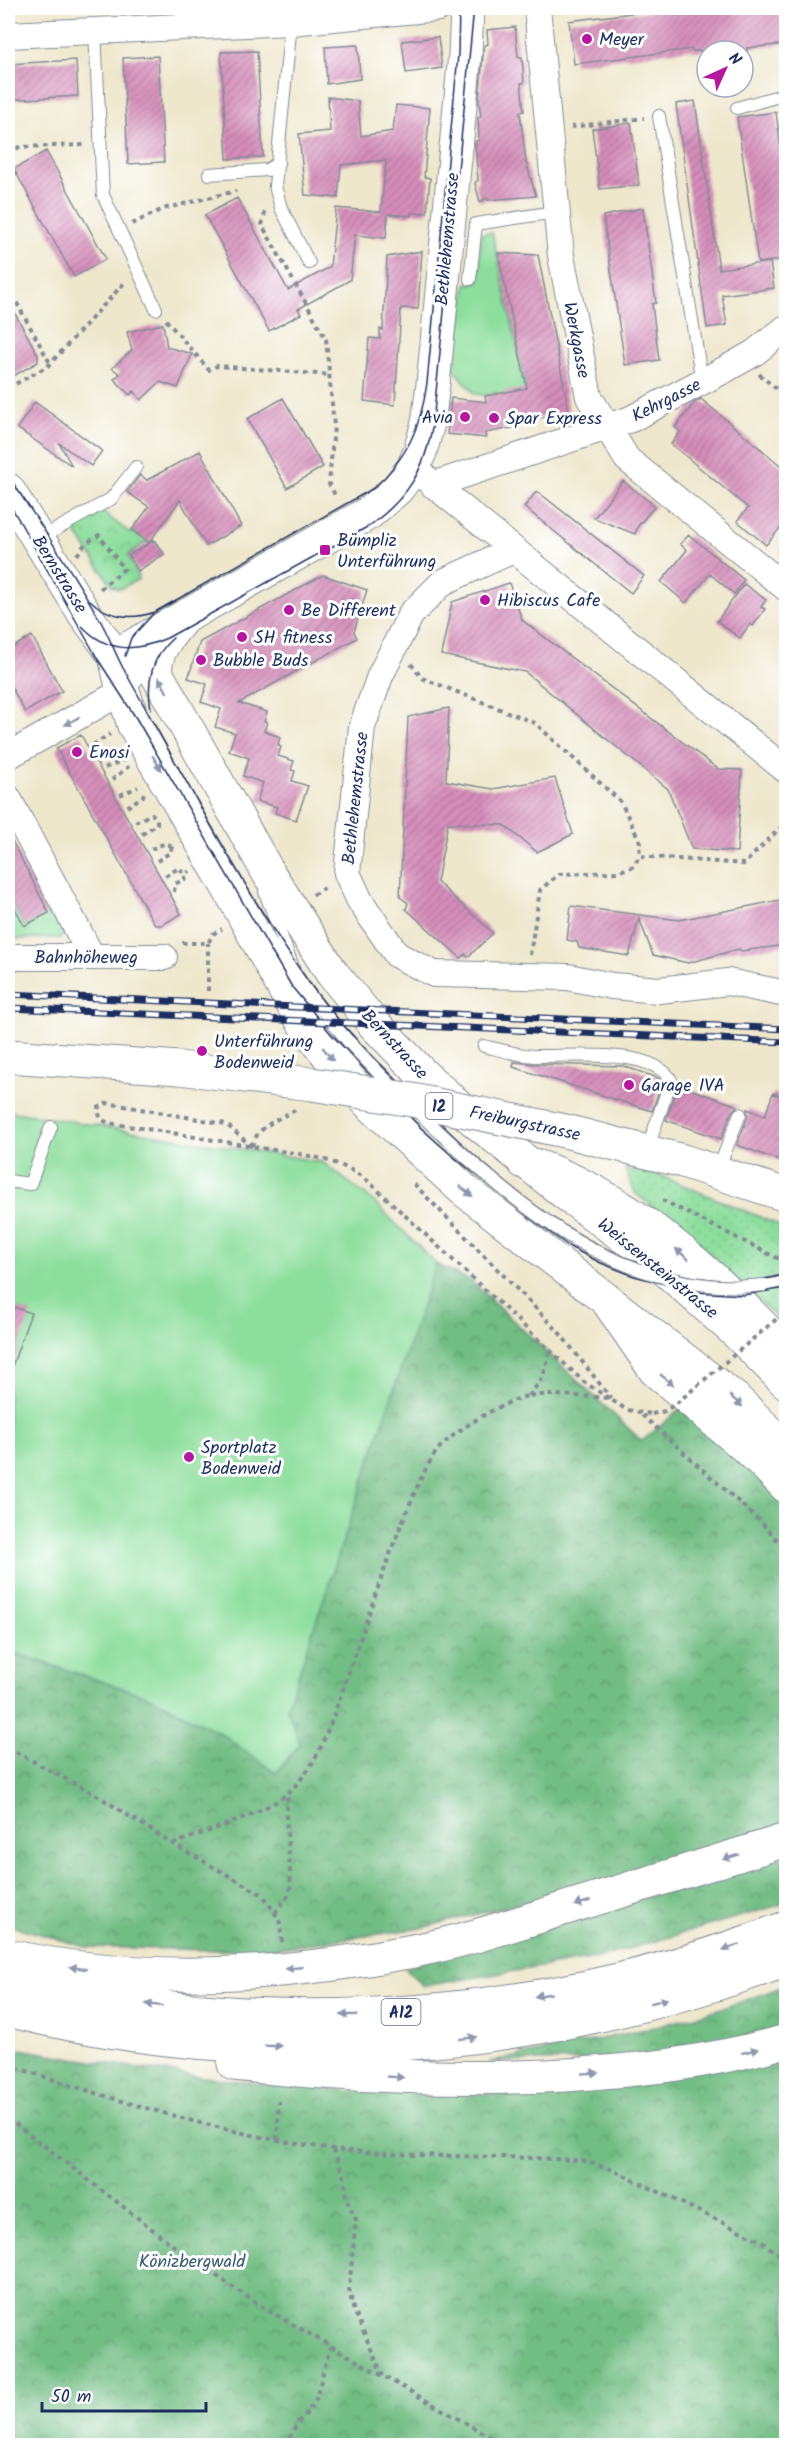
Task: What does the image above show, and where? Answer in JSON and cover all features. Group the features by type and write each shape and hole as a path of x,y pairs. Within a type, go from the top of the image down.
{"main road":[{"name":"Bethlehemstrasse","path":"115,656 369,513 397,489 423,477 424,438 433,384 465,55 467,8"},
{"name":"Bernstrasse","path":"8,490 84,613 158,716 322,977 364,1028 415,1080 465,1124 524,1162"},
{"name":"Bernstrasse","path":"184,617 162,644 156,657 155,671 269,874 332,973 374,1024 424,1076 524,1162"},
{"name":"Bernstrasse","path":"115,656 134,724 305,1025 368,1102 464,1190 607,1300"},
{"name":"Freiburgstrasse","path":"8,1056 179,1068 305,1096 412,1100 565,1131 647,1151 786,1195"},
{"path":"524,1162 557,1172 600,1195 649,1226 744,1308 786,1351"},
{"name":"Weissensteinstrasse","path":"524,1162 650,1256 738,1334 786,1382"},
{"path":"607,1300 734,1398 786,1448"},
{"path":"607,1300 656,1370 724,1428 786,1486"},
{"path":"8,1956 84,1969 147,1973 251,1972 337,1963 414,1951 487,1932 786,1840"},
{"name":"A12","path":"8,1978 75,1993 190,2009 296,2015 373,2014 450,2008 562,1992 676,1965 786,1928"},
{"name":"A12","path":"8,2011 75,2024 186,2040 305,2047 371,2046 453,2040 572,2022 688,1994 786,1960"},
{"path":"8,2011 126,2045 198,2060 270,2068 404,2077 523,2077 656,2068 712,2060 786,2041"}],"street":[{"path":"8,35 291,22 320,14 438,8"},
{"name":"Werkgasse","path":"537,8 555,212 561,256 589,397 627,459 786,588"},
{"name":"Kehrgasse","path":"423,477 608,428 746,358 786,328"},
{"path":"423,477 786,770"},
{"name":"Bethlehemstrasse","path":"513,550 443,582 411,614 380,676 362,727 347,873 360,901 397,955 434,974 568,977 612,986 659,990 728,982 786,994"},
{"path":"8,756 123,691"},
{"path":"8,798 92,957"},
{"name":"Bahnhöheweg","path":"8,957 164,957"}],"lane":[{"path":"291,22 276,182 281,208 309,263"},
{"path":"95,31 103,195 156,309"},
{"path":"737,108 786,94"},
{"path":"659,116 702,382"},
{"path":"209,174 267,170 278,163"},
{"path":"470,279 476,224 555,212"},
{"path":"38,540 111,499 136,467"},
{"path":"237,817 295,973"},
{"path":"233,896 348,1041 453,1145 542,1218 604,1257 670,1280 707,1286 742,1288 786,1280"},
{"path":"484,1046 533,1056 611,1056 633,1059 667,1073 671,1080 647,1151"},
{"path":"718,1172 740,1114"},
{"path":"8,1181 30,1184 51,1127"}],"path":[{"path":"561,128 659,116"},
{"path":"8,152 20,147 101,144"},
{"path":"120,230 162,209 276,182"},
{"path":"276,182 268,198 262,225 327,339 334,431 329,483 335,495"},
{"path":"8,388 50,363 138,268"},
{"path":"8,287 50,363"},
{"path":"156,309 209,370 218,366 330,375"},
{"path":"746,358 753,369 786,397"},
{"path":"75,557 85,544 99,535 124,569 99,590"},
{"path":"395,645 422,678 535,723 621,802 640,842 639,856 634,866 617,872 559,874 540,890 526,976"},
{"path":"93,745 114,731"},
{"path":"105,768 123,759 130,763 128,769 112,780"},
{"path":"120,795 137,786 144,790 143,796 127,807"},
{"path":"135,822 152,814 157,818 157,824 142,834"},
{"path":"639,856 744,864 786,822"},
{"path":"151,849 166,843 171,846 171,852 157,861"},
{"path":"165,876 179,868 185,874 185,879 175,884 174,892"},
{"path":"208,943 208,991"},
{"path":"252,1147 254,1137 262,1129 305,1096"},
{"path":"252,1147 226,1124 107,1103 98,1108 100,1118 108,1123 193,1134 252,1147 322,1157 359,1174 584,1382 627,1410 641,1414 665,1411 778,1317"},
{"path":"529,1396 543,1377 550,1351"},
{"path":"173,1844 263,1809 288,1792 308,1772 321,1750 359,1646 386,1562 424,1472 438,1450 463,1429 505,1403 529,1396 611,1398"},
{"path":"641,1414 763,1524 786,1550"},
{"path":"8,1748 98,1796 173,1844 263,1895 280,1923 282,1946"},
{"path":"275,1913 288,1896 291,1885 286,1818 288,1792"},
{"path":"8,2065 206,2124 277,2140 333,2149 393,2154 584,2161 613,2170 759,2240 786,2259"},
{"path":"277,2140 279,2101"},
{"path":"8,2118 183,2253 264,2308 506,2445"},
{"path":"333,2149 345,2179 346,2198 356,2220 349,2289 353,2308 383,2377"},
{"path":"285,2445 298,2422 309,2411 316,2399 330,2347"}],"green space":[{"path":"492,232 527,392 500,399 498,393 475,394 454,369 466,284 479,282 481,234"},
{"path":"100,510 130,533 132,531 147,541 128,555 139,579 120,589 112,586 72,527"},
{"path":"8,895 24,926 57,908 67,933 60,938 8,939"},
{"name":"Sportplatz Bodenweid","path":"8,1111 322,1162 372,1200 436,1264 287,1708 300,1744 276,1773 222,1734 150,1697 8,1651"},
{"path":"625,1169 649,1171 786,1228 786,1327 697,1242 635,1193"},
{"path":"436,1264 471,1281 642,1441 682,1408 786,1504 786,1827 605,1882 421,1928 257,1951 86,1947 8,1925 8,1651 150,1697 222,1734 276,1773 300,1744 287,1708"},
{"path":"786,1856 786,1903 601,1957 423,1986 405,1968"},
{"path":"786,1985 786,2028 654,2059 489,2062 639,2031 713,2011"},
{"name":"Könizbergwald","path":"8,2047 136,2068 266,2084 396,2093 461,2094 547,2091 786,2055 786,2445 8,2445"}],"building":[{"path":"672,8 678,8 679,12 716,8 786,8 786,44 755,47 755,39 695,39 695,51 692,49 574,64 569,21"},
{"path":"515,27 518,57 522,57 524,83 521,83 524,111 520,112 526,162 536,196 488,200 487,198 480,202 475,183 478,180 475,144 479,140 478,117 481,117 479,101 484,46 488,44 487,30"},
{"path":"438,37 442,68 406,73 402,41"},
{"path":"358,45 360,79 327,84 325,47"},
{"path":"257,51 263,157 227,159 221,52"},
{"path":"158,56 164,162 128,164 123,58"},
{"path":"76,60 78,96 8,100 8,64"},
{"path":"328,97 358,101 361,136 393,131 396,105 430,108 424,177 430,178 427,213 411,213 411,216 388,214 386,238 355,235 350,280 298,309 301,314 269,331 205,215 237,198 288,290 330,267 336,208 381,212 386,160 341,165 338,198 305,195 299,134 330,131"},
{"path":"695,101 719,269 770,262 774,288 722,295 727,325 707,328 676,104"},
{"path":"776,112 786,185 786,259 758,263 737,117"},
{"path":"631,123 639,185 600,189 592,129"},
{"path":"46,151 106,259 74,277 14,169"},
{"path":"643,208 656,303 652,304 659,360 625,365 603,216"},
{"path":"422,251 418,309 401,308 395,405 364,401 369,338 380,339 380,329 383,330 387,257"},
{"path":"498,253 538,255 569,411 511,425 512,428 485,433 486,438 447,434 451,398 486,402 485,396 527,388"},
{"path":"8,301 38,355 38,362 8,379"},
{"path":"163,324 167,347 192,354 178,388 160,382 141,400 134,391 130,395 114,379 120,374 112,368 132,350 127,332"},
{"path":"283,398 323,467 287,488 247,419"},
{"path":"701,399 786,470 786,521 766,545 737,521 748,508 671,444 680,432 675,427 695,402"},
{"path":"35,402 102,451 91,466 59,443 72,466 17,428"},
{"path":"200,451 241,526 206,546 180,500 149,543 132,530 149,507 127,492 140,475 147,480"},
{"path":"623,481 655,506 638,526 635,534 594,518"},
{"path":"537,491 644,576 631,593 524,507"},
{"path":"689,535 744,580 734,594 710,574 686,603 661,582 687,550 680,544"},
{"path":"154,540 164,554 138,571 129,555"},
{"path":"323,575 367,590 354,632 357,638 239,703 267,712 264,731 280,737 278,745 281,747 278,756 294,761 291,770 295,771 292,781 308,786 296,820 275,813 277,807 257,801 263,783 243,776 249,758 229,751 235,733 215,727 221,709 201,702 207,684 188,678 200,642"},
{"path":"509,583 522,620 718,769 742,770 737,852 692,849 668,789 525,672 441,655 452,602"},
{"path":"744,584 766,600 761,607 765,609 753,626 750,624 740,638 717,621"},
{"path":"32,636 62,691 25,712 8,681 8,650"},
{"path":"449,708 446,781 493,789 555,778 573,834 537,852 504,825 448,823 437,882 493,933 468,957 465,954 461,958 406,909 408,903 400,897 408,717"},
{"path":"81,735 181,914 162,925 155,925 56,748"},
{"path":"8,833 49,913 24,926 8,894"},
{"path":"786,899 786,945 741,951 739,949 688,963 653,955 639,918 629,956 579,948 577,942 567,940 571,906 679,920"},
{"path":"514,1062 623,1066 658,1078 662,1082 652,1111 513,1067"},
{"path":"678,1085 738,1106 732,1111 721,1139 666,1120"},
{"path":"773,1093 786,1098 786,1163 737,1145 748,1116 747,1109 765,1116"},
{"path":"8,1305 31,1313 10,1372 8,1372"}],"tram line":[{"path":"90,600 105,611 121,616 138,616 155,612 374,488 386,477 404,453 421,414 427,383 458,55 459,8"},
{"path":"82,626 102,641 122,647 144,646 167,638 369,526 394,505 413,482 425,455 433,423 474,8"},
{"path":"8,475 89,601 123,668 259,907 310,984 370,1054 509,1185 545,1212 583,1236 623,1256 665,1271 729,1281 768,1279 786,1274"},
{"path":"8,501 99,661 136,718 292,987 332,1035 421,1128 530,1218 570,1247 601,1263 634,1276 696,1292 743,1295 786,1288"},
{"path":"125,656 131,638 153,614"},
{"path":"151,709 149,689 152,670 160,653 173,638"}],"railway":[{"path":"8,994 786,1029"},
{"path":"8,1008 786,1042"}],"place":[{"name":"Meyer","path":"587,39"},
{"name":"Avia","path":"465,417"},
{"name":"Spar Express","path":"494,418"},
{"name":"Bümpliz Unterführung","path":"325,550"},
{"name":"Hibiscus Cafe","path":"485,600"},
{"name":"Be Different","path":"289,610"},
{"name":"SH fitness","path":"242,637"},
{"name":"Bubble Buds","path":"201,660"},
{"name":"Enosi","path":"77,752"},
{"name":"Unterführung Bodenweid","path":"202,1051"},
{"name":"Garage IVA","path":"629,1085"},
{"name":"Sportplatz Bodenweid","path":"189,1457"}]}
